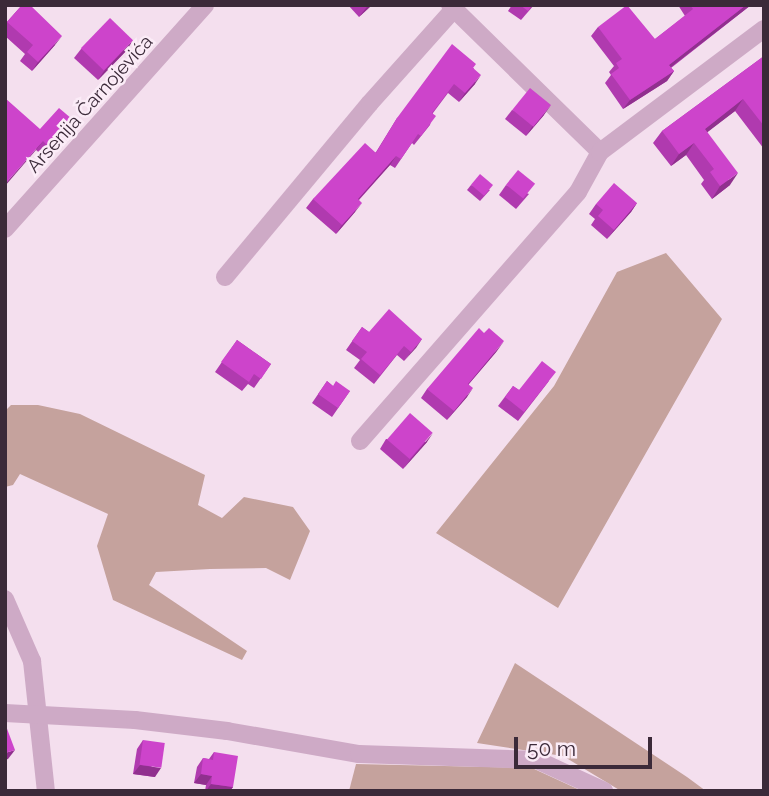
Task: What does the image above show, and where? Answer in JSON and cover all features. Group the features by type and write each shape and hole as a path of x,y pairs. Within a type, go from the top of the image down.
{"street":[{"name":"Arsenija Čarnojevića","path":"5,229 205,5"},
{"path":"225,276 452,7 600,152"},
{"path":"360,442 578,192 600,152 764,29"},
{"path":"5,599 32,661 46,791"},
{"path":"5,713 135,720 227,731 359,754 537,760 604,791"}],"shaded area":[{"path":"666,253 722,319 558,608 436,533 554,386 617,272"},
{"path":"11,405 38,405 80,414 205,475 198,505 222,518 244,497 293,507 310,531 290,580 266,568 210,569 156,572 149,585 247,651 242,660 113,600 97,546 108,514 20,474 13,485 5,487 5,411"},
{"path":"515,663 706,791 621,791 563,756 477,743"},
{"path":"356,764 532,768 582,791 349,791"}],"building":[{"path":"22,5 30,5 62,36 38,62 27,52 33,45 7,22"},
{"path":"520,5 532,5 528,11"},
{"path":"627,5 655,39 693,9 690,5 746,5 669,65 674,71 630,100 611,74 619,68 616,63 622,59 598,27"},
{"path":"110,18 133,40 104,70 81,48"},
{"path":"452,44 476,64 473,68 481,75 465,93 454,84 432,113 436,116 421,136 418,134 401,159 396,156 358,199 362,203 342,225 313,199 365,143 376,153 397,118"},
{"path":"764,56 764,126 743,99 705,129 738,173 720,186 710,172 714,169 694,143 679,154 662,131"},
{"path":"530,88 551,105 533,127 512,110"},
{"path":"5,98 40,129 59,108 72,119 48,146 43,141 5,184"},
{"path":"518,170 535,184 523,199 506,185"},
{"path":"480,174 493,185 484,196 471,185"},
{"path":"614,183 637,203 614,230 598,216 603,210 596,204"},
{"path":"389,309 422,339 411,352 404,346 380,375 361,359 367,352 352,341 362,327 369,332"},
{"path":"479,328 484,333 489,328 504,341 468,384 473,388 454,411 427,389"},
{"path":"237,340 271,364 261,379 254,374 249,382 221,362"},
{"path":"542,361 556,372 524,412 505,397 513,386 519,390"},
{"path":"327,381 333,386 336,381 350,391 338,408 318,394"},
{"path":"410,413 433,433 410,459 387,439"},
{"path":"5,726 15,750 5,753"},
{"path":"143,740 165,743 161,768 140,765"},
{"path":"214,752 238,756 233,787 211,784 212,776 201,774 203,758 213,760"}]}
